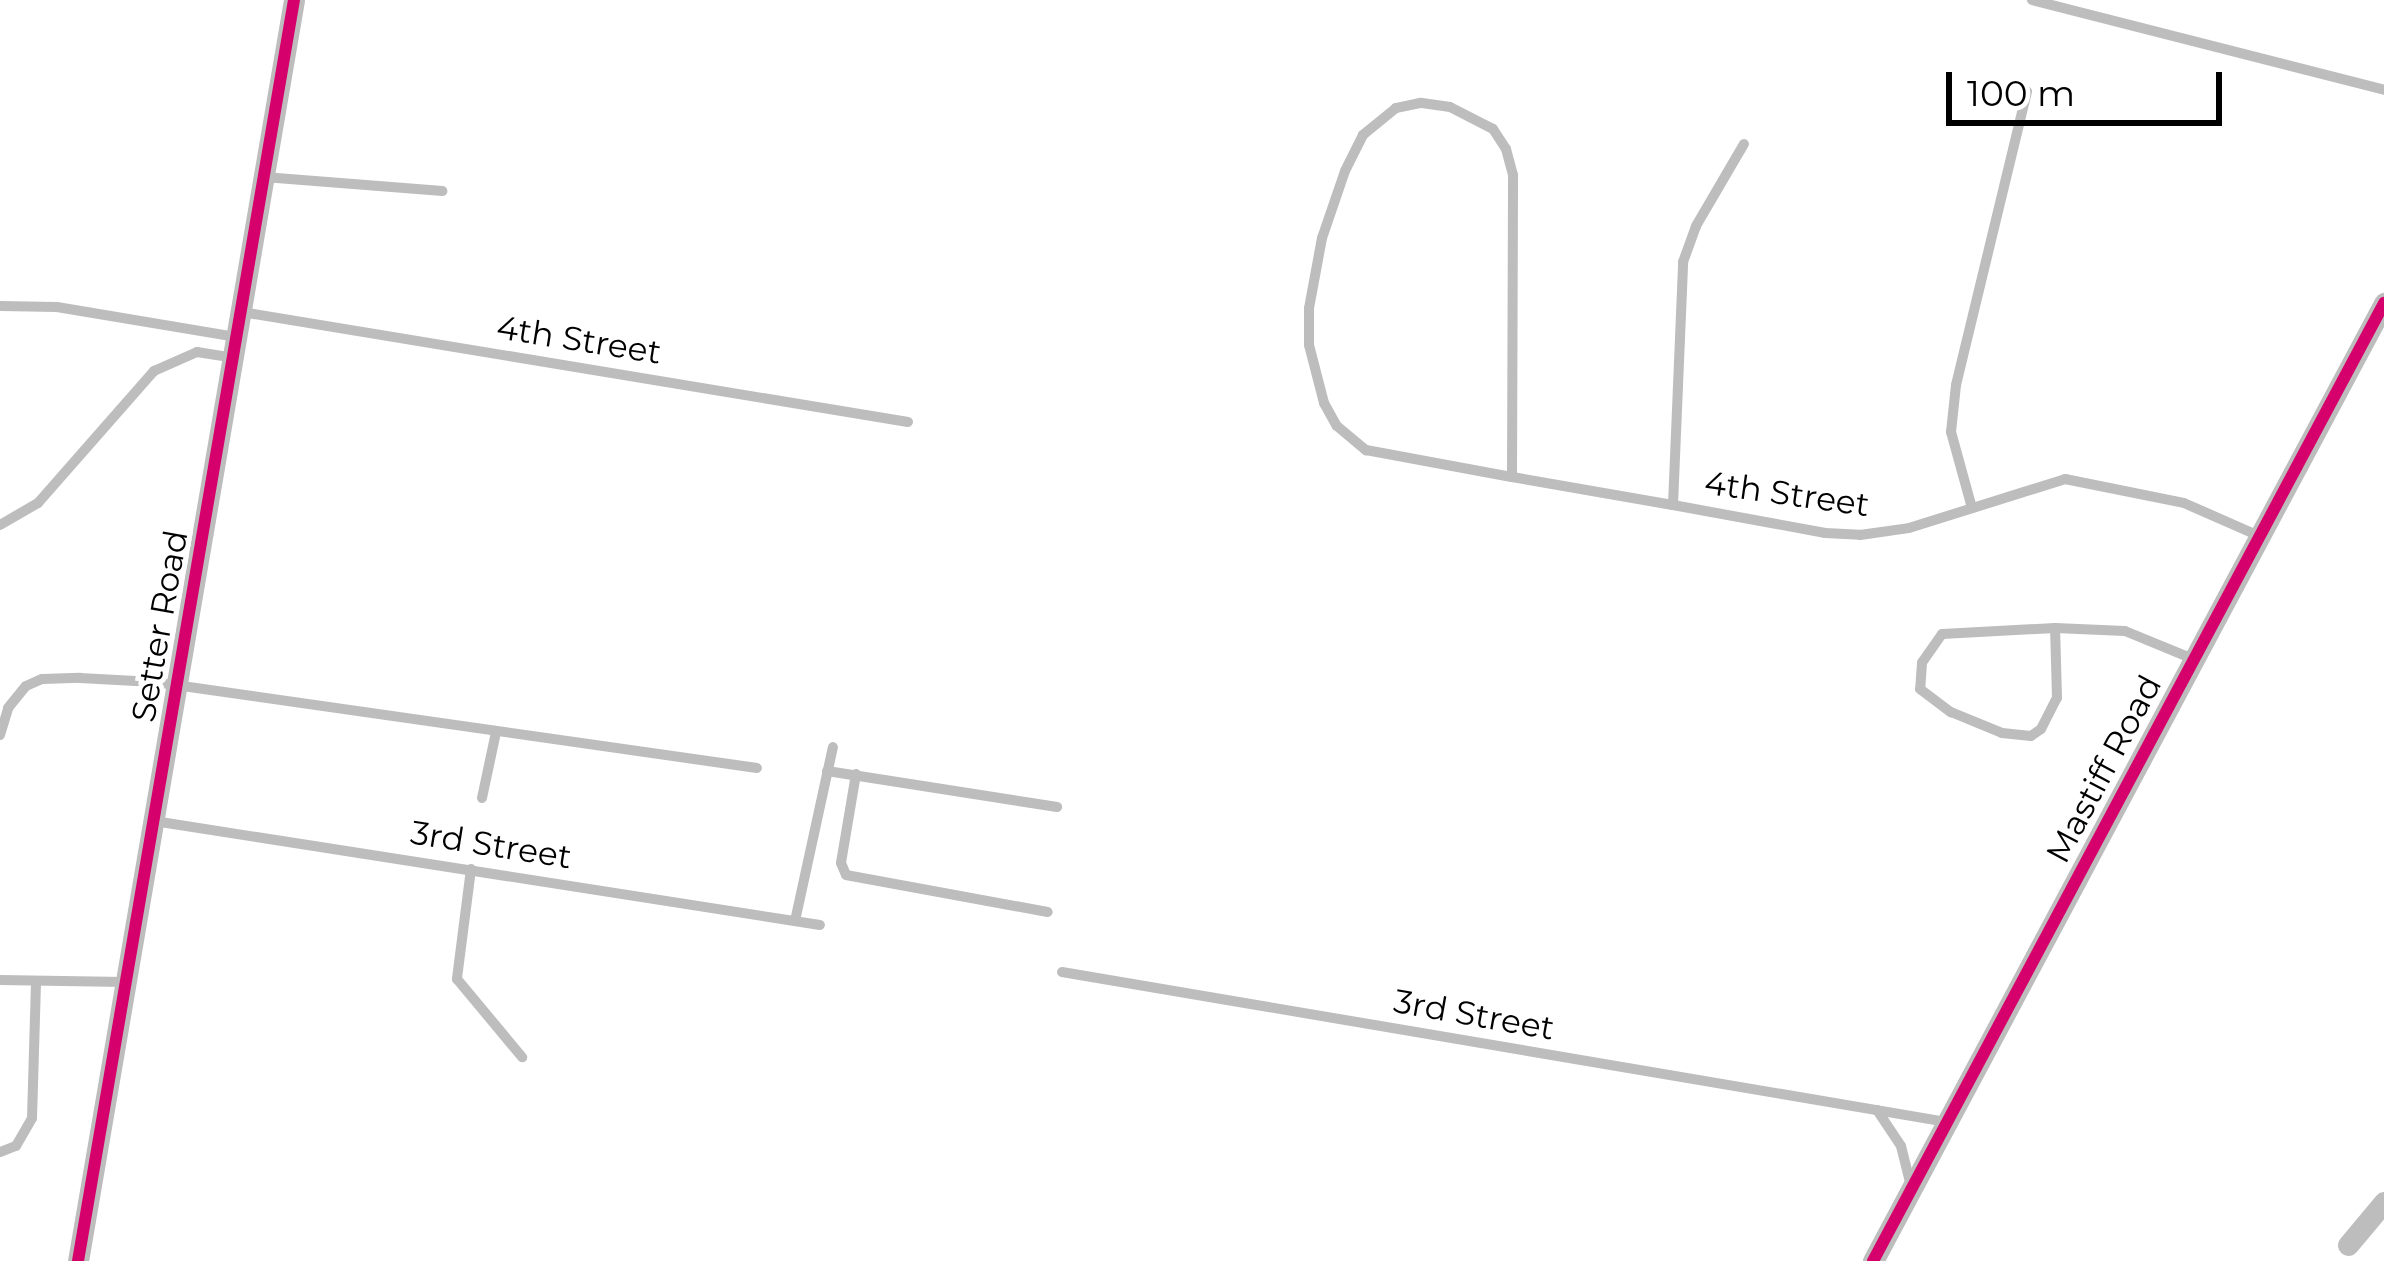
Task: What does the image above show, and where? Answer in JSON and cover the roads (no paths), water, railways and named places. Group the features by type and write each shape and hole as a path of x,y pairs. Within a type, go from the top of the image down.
{"street":[{"name":"Setter Road","path":"78,1261 294,0"},
{"name":"Mastiff Road","path":"1873,1261 2384,303"},
{"path":"2348,1245 2384,1202"}],"lane":[{"path":"2032,0 2384,90"},
{"path":"1972,508 1952,432 1956,386 2027,92"},
{"name":"4th Street","path":"1511,477 1513,175 1493,129 1450,107 1420,103 1396,108 1364,135 1333,204 1309,308 1314,375 1337,426 1366,450 1511,477 1672,505 1860,535 1909,528 2066,479 2184,503 2260,537"},
{"path":"1672,505 1683,262 1696,226 1744,144"},
{"path":"264,177 442,191"},
{"path":"0,306 57,307 234,348"},
{"name":"4th Street","path":"241,312 908,422"},
{"path":"0,525 38,503 154,371 197,352 234,348"},
{"path":"2055,628 2057,698 2041,729 2031,736 2002,734 1927,699 1920,689 1922,663 1942,634 2055,628 2125,631 2194,659"},
{"path":"0,735 15,696 42,679 178,687 758,768"},
{"path":"482,798 496,732"},
{"path":"795,921 833,747"},
{"path":"826,771 1057,807"},
{"path":"856,774 841,863 846,875 1048,912"},
{"name":"3rd Street","path":"154,821 820,925"},
{"path":"471,869 457,979 522,1057"},
{"name":"3rd Street","path":"1062,972 1947,1123"},
{"path":"0,980 125,982"},
{"path":"0,1152 16,1146 32,1118 36,981"},
{"path":"1877,1110 1901,1146 1911,1190"}]}
